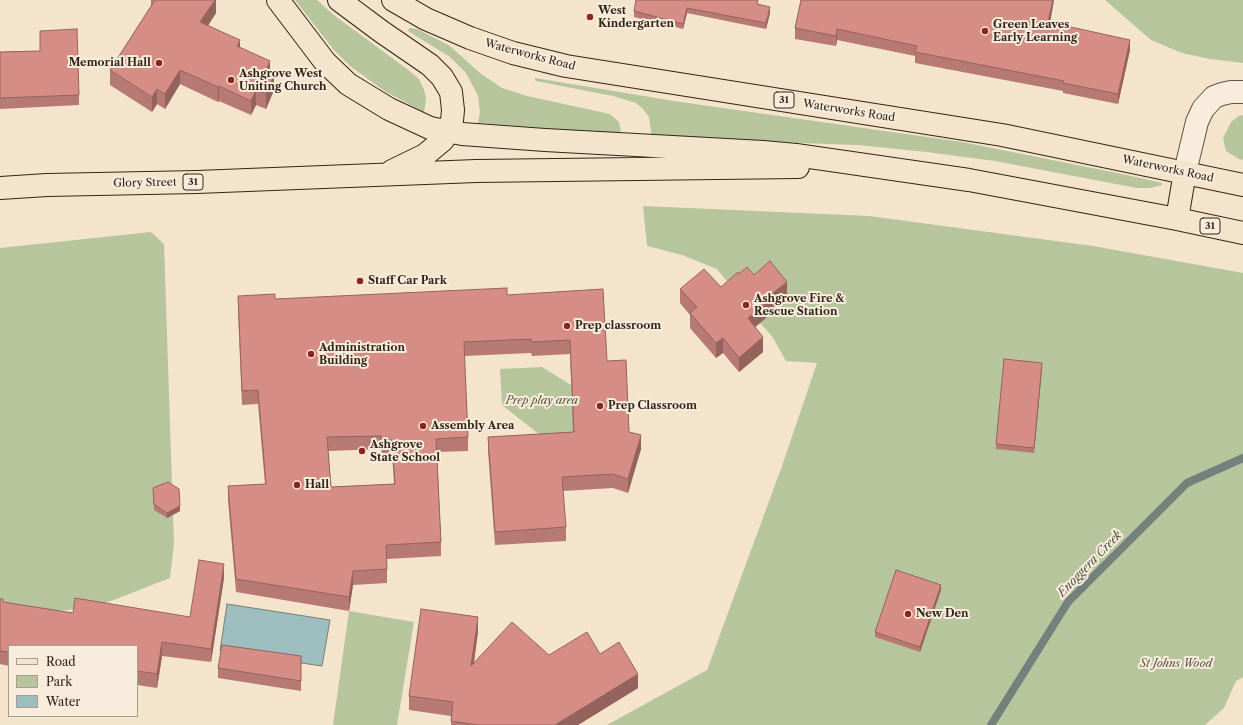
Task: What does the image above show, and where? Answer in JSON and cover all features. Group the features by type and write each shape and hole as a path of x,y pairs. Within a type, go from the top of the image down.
{"main road":[{"path":"278,0 325,62 348,84 374,101 404,117 430,128 448,132 545,140 763,152 796,155 893,169"},
{"path":"339,0 430,65 442,77 451,92 453,106 452,121 443,140 430,152 386,174"},
{"name":"Waterworks Road","path":"393,0 426,19 470,38 512,53 566,66 1002,135 1243,185"},
{"name":"31","path":"386,174 584,169 844,167 893,169 969,180 1177,219 1243,233"},
{"path":"1177,219 1186,172"},
{"name":"Glory Street","path":"0,188 48,185 197,182 386,174"}],"street":[{"path":"1186,172 1197,122 1202,109 1214,98 1222,94 1236,91 1243,92"}],"green space":[{"path":"295,0 317,0 335,16 419,79 426,98 424,112 386,92 350,66 333,49"},
{"path":"1105,0 1243,0 1243,63 1210,59 1182,53 1151,40"},
{"path":"409,28 417,29 450,46 480,73 502,88 527,96 610,114 619,122 621,131 618,134 478,123 480,112 478,96 466,73 450,57 408,31"},
{"path":"535,78 674,101 962,142 1127,175 1162,183 1162,185 1150,188 1137,188 995,161 858,145 652,138 649,117 636,103 613,96 536,81"},
{"path":"1243,115 1243,160 1226,151 1223,138 1231,122"},
{"name":"St Johns Wood","path":"643,206 869,216 1093,246 1243,273 1243,677 1236,681 1224,708 1205,725 607,725 707,670 782,466 817,363 786,361 772,336 760,323 766,318 730,285 717,269 682,255 647,246"},
{"path":"151,232 164,244 174,544 170,578 98,606 51,612 0,612 0,248"},
{"name":"Prep play area","path":"542,367 571,385 574,434 540,435 502,405 500,369"},
{"path":"349,611 414,622 397,725 333,725"}],"water":[{"path":"227,604 330,620 322,666 220,651"}],"building":[{"path":"155,0 215,0 200,22 240,40 237,46 270,61 265,72 274,76 266,94 256,90 251,101 180,70 165,94 157,89 152,97 110,70"},
{"path":"636,0 758,0 757,4 770,7 766,23 687,8 683,24 634,11"},
{"path":"801,0 1053,0 1048,22 1130,40 1118,94 1063,83 1064,81 915,52 917,46 837,29 836,36 795,28"},
{"path":"77,29 79,95 0,98 0,52 40,51 40,31"},
{"path":"770,261 787,282 764,300 766,303 748,318 763,337 739,358 723,338 716,343 690,313 697,307 680,289 704,269 721,287 738,272 739,274 747,267 754,275"},
{"path":"507,288 507,295 603,289 607,361 626,360 629,432 641,435 628,479 613,474 562,477 566,527 495,532 488,437 574,432 570,340 532,342 531,339 464,342 468,437 436,439 441,542 386,545 387,569 353,571 349,597 236,579 228,486 266,484 258,390 242,391 238,296 275,294 275,299","holes":["381,436 382,441 392,440 395,484 331,487 327,437"]},
{"path":"1004,359 1042,363 1034,448 996,444"},
{"path":"168,482 179,489 180,506 167,513 154,504 153,488"},
{"path":"199,560 224,564 211,649 162,642 157,674 138,671 138,645 8,645 8,652 0,651 0,599 3,599 3,602 73,613 75,598 190,617"},
{"name":"New Den","path":"896,570 941,585 920,647 875,632"},
{"path":"421,609 478,617 471,666 512,622 549,655 587,632 600,654 619,642 638,674 555,725 477,725 451,721 453,702 409,696"},
{"path":"222,645 301,656 301,681 218,668"}],"waterway":[{"name":"Enoggera Creek","path":"991,725 1068,602 1187,483 1243,458"}],"place":[{"name":"West Kindergarten","path":"590,17"},
{"name":"Green Leaves Early Learning","path":"985,31"},
{"name":"Memorial Hall","path":"159,63"},
{"name":"Ashgrove West Uniting Church","path":"231,80"},
{"name":"Staff Car Park","path":"360,281"},
{"name":"Ashgrove Fire & Rescue Station","path":"746,305"},
{"name":"Prep classroom","path":"567,326"},
{"name":"Administration Building","path":"311,354"},
{"name":"Prep Classroom","path":"600,406"},
{"name":"Assembly Area","path":"423,426"},
{"name":"Ashgrove State School","path":"362,451"},
{"name":"Hall","path":"297,485"},
{"name":"New Den","path":"908,614"}]}
